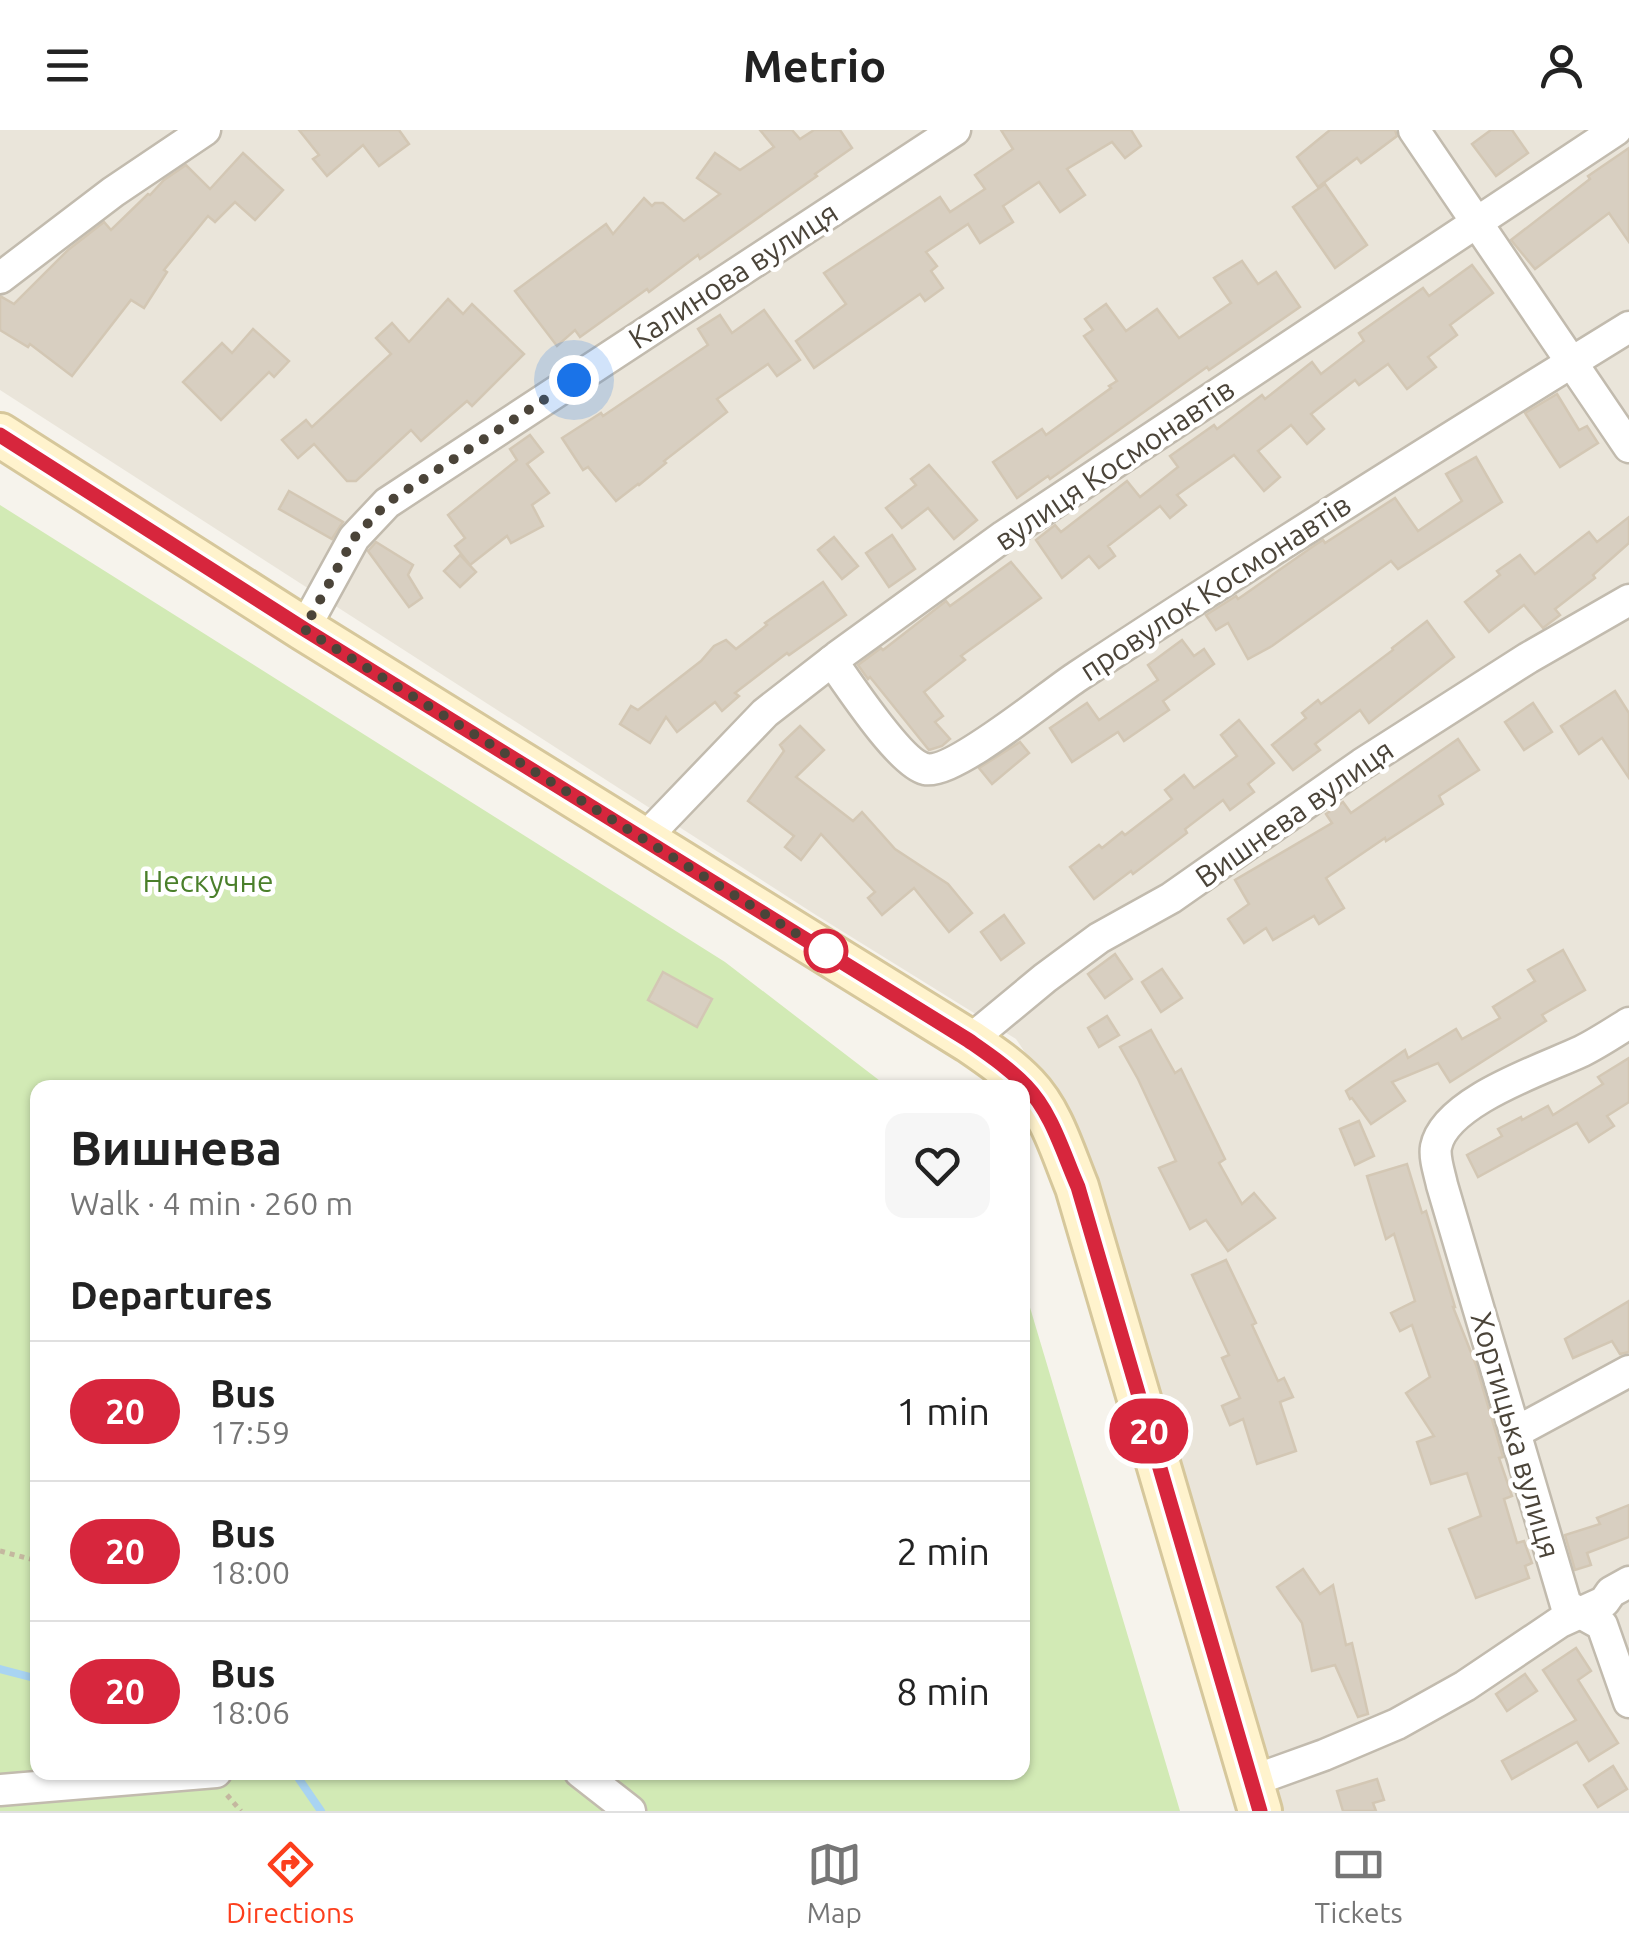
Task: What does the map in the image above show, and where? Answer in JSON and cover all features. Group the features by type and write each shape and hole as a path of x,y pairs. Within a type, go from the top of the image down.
{"street":[{"path":"0,278 113,192 206,130"},
{"name":"Калинова вулиця","path":"304,629 354,538 387,503 955,130"},
{"path":"1414,130 1629,447"},
{"name":"вулиця Космонавтів","path":"644,839 765,714 832,661 1004,536 1616,130"},
{"name":"провулок Космонавтів","path":"832,661 911,763 938,769 978,748 1052,693 1239,570 1629,327"},
{"path":"0,435 304,629 968,1040 1019,1080"},
{"name":"Вишнева вулиця","path":"968,1040 1099,938 1170,898 1362,764 1528,658 1629,600"},
{"name":"Хортицька вулиця","path":"1629,1024 1586,1049 1472,1103 1449,1124 1436,1147 1442,1186 1566,1605 1602,1625 1629,1702"},
{"path":"1030,1091 1051,1122 1078,1187 1256,1796 1324,1755 1397,1724 1465,1686 1560,1622 1604,1602 1611,1592 1629,1582"},
{"path":"1516,1432 1629,1371"},
{"path":"0,1790 120,1780"},
{"path":"590,1780 630,1811"}],"path":[{"path":"0,1550 30,1559"}],"shaded area":[{"path":"0,130 1629,130 1629,1811 1279,1811 1084,1140 1016,1039 816,915 0,390"}],"green space":[{"name":"Нескучне","path":"0,505 725,962 879,1080 30,1080 30,1780 1030,1780 1030,1307 1180,1811 0,1811"}],"building":[{"path":"299,130 399,130 409,144 379,166 363,145 327,176 313,159 319,155"},
{"path":"760,130 792,130 800,139 814,130 840,130 852,148 700,259 698,255 580,337 575,330 557,346 515,291 606,224 613,234 644,198 652,206 663,203 684,221 720,194 697,178 715,153 740,170 774,147"},
{"path":"1001,130 1131,130 1141,146 1125,158 1112,142 1067,169 1085,195 1060,212 1039,182 1003,206 1013,222 980,243 968,224 926,252 937,266 931,271 943,288 925,301 920,294 814,368 796,341 846,304 824,273 940,197 950,212 985,189 975,175 1013,149"},
{"path":"1330,130 1395,130 1397,136 1361,163 1357,158 1318,187 1297,157"},
{"path":"1491,130 1512,130 1528,153 1496,176 1472,144"},
{"path":"1629,148 1629,242 1609,213 1535,269 1511,240 1590,179 1588,176"},
{"path":"243,153 283,190 255,220 235,202 215,222 208,216 164,270 167,272 144,308 131,300 72,376 30,344 28,347 0,330 0,296 14,304 68,250 104,222 111,230 164,180 186,165 210,189"},
{"path":"1325,184 1367,245 1335,268 1293,207"},
{"path":"1242,261 1258,284 1276,272 1300,307 1017,498 993,462 1042,429 1046,435 1117,381 1084,336 1093,330 1085,319 1106,304 1126,331 1157,309 1179,338 1231,303 1214,278"},
{"path":"1472,265 1493,293 1450,325 1457,335 1428,357 1436,367 1407,389 1388,364 1359,385 1355,380 1311,414 1324,429 1307,444 1291,425 1258,451 1280,477 1264,491 1234,455 1177,495 1186,505 1170,518 1160,506 1108,546 1115,556 1099,568 1089,556 1062,578 1036,540 1055,525 1061,532 1127,481 1140,497 1178,467 1170,456 1214,425 1217,429 1262,395 1265,399 1312,362 1321,374 1364,341 1359,333 1423,288 1429,296"},
{"path":"448,299 463,314 472,304 524,354 472,406 467,401 421,441 411,430 356,481 347,481 314,444 298,458 282,440 306,420 312,427 391,354 376,338 392,323 409,342"},
{"path":"764,310 800,360 777,376 768,364 717,399 727,412 616,501 588,467 583,470 562,438 601,413 603,416 708,345 698,329 720,315 732,333"},
{"path":"253,329 289,361 274,377 269,372 221,420 183,382 222,343 232,353"},
{"path":"1557,394 1579,430 1587,426 1598,443 1560,467 1525,413"},
{"path":"530,435 543,452 527,464 549,493 532,505 543,526 511,543 507,536 470,565 455,546 465,538 448,515 517,460 510,449"},
{"path":"1476,457 1502,502 1398,569 1391,561 1272,646 1248,659 1228,623 1216,630 1206,615 1236,596 1238,599 1315,545 1323,540 1325,543 1395,498 1418,531 1462,501 1446,474"},
{"path":"929,465 977,520 954,539 928,508 902,528 886,508 916,485 911,479"},
{"path":"289,491 343,522 332,539 279,509"},
{"path":"1629,517 1629,543 1593,575 1595,578 1555,609 1560,615 1543,628 1524,605 1489,632 1465,602 1520,555 1535,574 1589,532 1597,542"},
{"path":"892,535 915,569 889,587 866,553"},
{"path":"834,537 858,566 842,579 818,550"},
{"path":"376,542 413,565 408,575 422,598 409,607 368,551"},
{"path":"460,555 476,572 460,587 444,571"},
{"path":"1011,562 1041,598 961,656 965,660 924,692 943,716 935,722 950,739 929,750 858,665 946,601 950,606"},
{"path":"823,582 846,615 735,693 739,696 722,711 715,702 677,732 666,717 650,743 620,724 631,706 638,710 701,661 714,646 726,640 736,649"},
{"path":"1427,621 1454,657 1369,723 1360,710 1315,744 1320,750 1293,770 1272,745 1306,718 1302,713 1318,700 1321,704"},
{"path":"1182,640 1194,656 1204,649 1214,664 1163,701 1169,710 1124,741 1118,732 1072,762 1050,728 1087,703 1099,720 1158,680 1148,665"},
{"path":"1615,691 1629,713 1629,778 1602,738 1579,754 1561,726"},
{"path":"1533,703 1552,732 1524,750 1505,722"},
{"path":"1239,720 1274,763 1248,784 1254,792 1230,810 1223,800 1185,829 1187,833 1094,899 1070,867 1099,845 1102,848 1122,832 1125,835 1172,799 1165,790 1184,775 1194,788 1237,756 1221,735"},
{"path":"800,726 824,750 796,777 853,821 862,812 895,849 948,884 972,913 949,932 914,888 882,915 868,898 875,892 821,834 801,860 785,847 794,836 748,801 784,751 780,745"},
{"path":"1458,739 1479,770 1439,796 1443,804 1326,878 1344,908 1319,924 1314,916 1273,940 1266,928 1244,943 1228,919 1249,904 1235,880 1332,823 1326,814 1343,802 1351,813"},
{"path":"1020,742 1029,753 992,784 979,768"},
{"path":"1004,915 1024,943 1001,960 981,932"},
{"path":"1563,950 1585,990 1542,1015 1546,1021 1450,1082 1438,1063 1392,1082 1405,1101 1371,1124 1350,1099 1346,1091 1405,1050 1408,1058 1456,1029 1462,1039 1500,1018 1493,1007 1535,981 1528,970"},
{"path":"1115,954 1132,979 1105,998 1088,974"},
{"path":"1162,969 1182,998 1161,1012 1142,982"},
{"path":"663,972 712,999 697,1027 648,1000"},
{"path":"1107,1016 1119,1035 1099,1047 1088,1028"},
{"path":"1151,1030 1175,1073 1181,1069 1225,1159 1219,1163 1242,1204 1254,1193 1275,1218 1228,1251 1206,1220 1190,1229 1159,1168 1176,1161 1120,1047"},
{"path":"1629,1058 1629,1102 1607,1116 1614,1126 1589,1142 1577,1123 1478,1177 1467,1155 1502,1136 1498,1129 1548,1106 1553,1115 1603,1084 1598,1077"},
{"path":"1359,1121 1374,1156 1355,1165 1340,1129"},
{"path":"1407,1164 1422,1213 1426,1211 1503,1457 1499,1458 1512,1496 1504,1499 1517,1543 1524,1541 1532,1563 1525,1566 1529,1578 1476,1598 1449,1529 1481,1516 1467,1473 1431,1484 1417,1442 1434,1436 1406,1393 1430,1377 1412,1325 1400,1331 1391,1313 1415,1301 1394,1234 1386,1239 1367,1176"},
{"path":"1226,1260 1278,1381 1284,1378 1293,1397 1280,1402 1296,1451 1257,1464 1243,1419 1230,1425 1222,1406 1240,1398 1222,1358 1229,1355 1192,1275"},
{"path":"1629,1301 1629,1352 1620,1354 1612,1341 1573,1358 1565,1339"},
{"path":"1629,1505 1629,1537 1587,1553 1591,1565 1575,1570 1565,1535 1600,1524 1597,1518"},
{"path":"1303,1569 1320,1594 1333,1585 1346,1645 1352,1643 1368,1714 1358,1717 1335,1665 1312,1671 1302,1623 1277,1587"},
{"path":"1576,1648 1591,1671 1578,1680 1618,1743 1589,1761 1577,1742 1512,1779 1502,1761 1576,1720 1543,1670"},
{"path":"1525,1674 1537,1691 1507,1711 1496,1694"},
{"path":"1613,1766 1627,1789 1598,1807 1584,1785"},
{"path":"1377,1779 1384,1800 1373,1803 1376,1811 1343,1811 1337,1791"}],"waterway":[{"path":"0,1669 30,1677"},
{"path":"300,1780 321,1811"}],"bus line":[{"name":"20","path":"0,435 304,629 968,1040 1019,1080"},
{"name":"20","path":"1030,1091 1051,1122 1078,1187 1260,1811"}],"route":[{"path":"574,380 387,503 354,538 304,629 839,960 826,951"}]}
